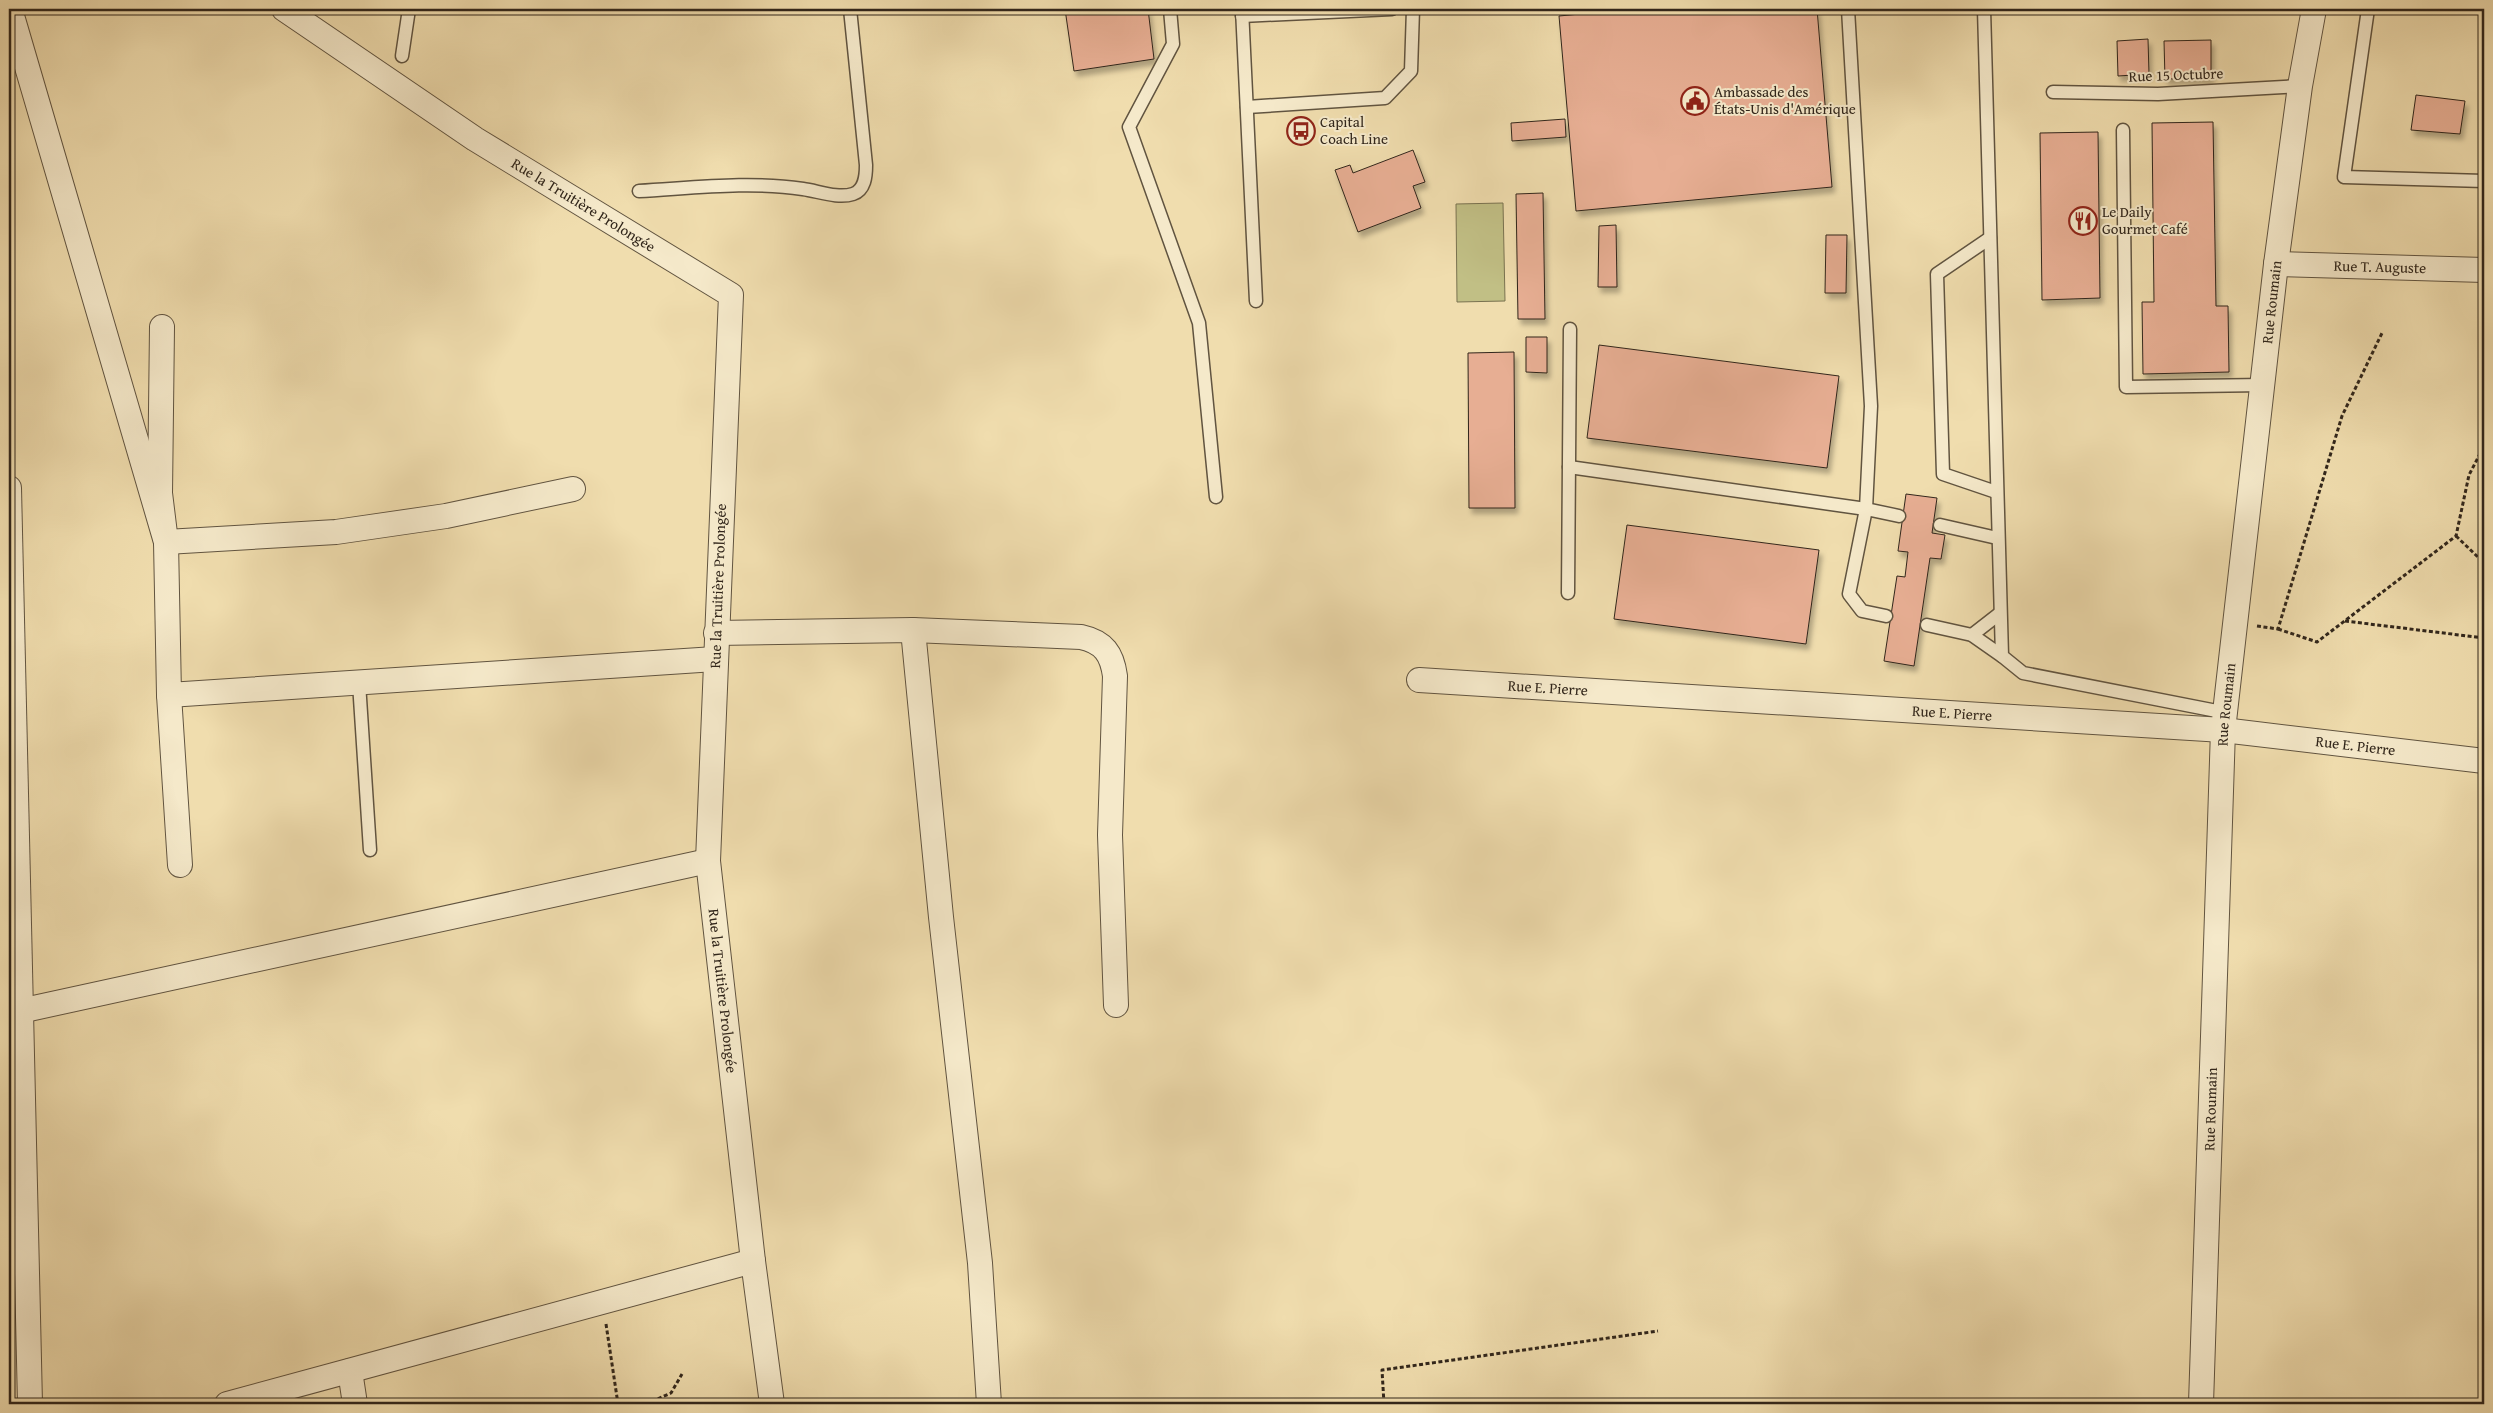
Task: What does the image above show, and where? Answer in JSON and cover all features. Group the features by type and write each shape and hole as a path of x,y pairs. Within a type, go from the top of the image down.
{"street":[{"path":"10,9 166,542"},
{"name":"Rue la Truitière Prolongée","path":"284,9 475,139 731,295 708,861 753,1261 772,1404"},
{"name":"Rue Roumain","path":"2201,1404 2225,722 2276,264 2300,86 2314,9"},
{"name":"Rue T. Auguste","path":"2276,264 2484,270"},
{"path":"162,327 160,493 166,542 170,695 180,865"},
{"path":"9,488 30,1404"},
{"path":"166,542 336,532 446,516 573,489"},
{"path":"913,630 941,917 980,1263 989,1404"},
{"path":"716,633 913,630 1081,637 1094,640 1107,649 1115,676 1110,835 1116,1005"},
{"path":"170,695 715,659"},
{"name":"Rue E. Pierre","path":"1419,680 2225,722 2484,761"},
{"path":"20,1011 708,861"},
{"path":"227,1404 753,1261"},
{"path":"350,1371 355,1404"}],"lane":[{"path":"402,56 409,9"},
{"path":"639,191 750,184 778,185 842,196 854,194 866,178 866,165 850,9"},
{"path":"1170,9 1173,44 1129,127 1199,324 1216,497"},
{"path":"1256,301 1242,12 1392,9"},
{"path":"1247,108 1385,98 1411,71 1413,9"},
{"path":"1848,9 1871,406 1866,509 1849,594 1862,611 1886,616"},
{"path":"1984,9 1999,614 2002,656"},
{"path":"2368,9 2344,177 2484,181"},
{"name":"Rue 15 Octubre","path":"2053,92 2158,94 2300,86"},
{"path":"2123,130 2126,387 2263,385"},
{"path":"1990,238 1937,274 1943,474 1996,492"},
{"path":"1568,592 1570,330"},
{"path":"1569,466 1866,509 1900,516"},
{"path":"1940,525 1997,538"},
{"path":"1972,635 1999,614"},
{"path":"1927,625 1972,635 2023,672 2225,722"},
{"path":"360,683 370,850"}],"path":[{"path":"2278,629 2342,416 2383,331"},
{"path":"2236,624 2278,629 2317,642 2456,536 2469,475 2484,446"},
{"path":"2456,536 2481,560 2484,560"},
{"path":"2345,621 2484,638"},
{"path":"603,1303 618,1404"},
{"path":"1384,1404 1382,1370 1658,1331"},
{"path":"646,1404 671,1393 682,1374"}],"shaded area":[{"path":"1503,203 1505,301 1457,302 1456,204"}],"building":[{"path":"1065,9 1148,9 1154,59 1074,71"},
{"name":"Ambassade des États-Unis d'Amérique","path":"1633,9 1817,9 1832,187 1576,211 1559,16"},
{"path":"2148,39 2149,74 2118,76 2117,41"},
{"path":"2211,40 2211,78 2165,79 2164,41"},
{"path":"2416,95 2465,101 2460,134 2411,130"},
{"path":"1565,119 1566,137 1512,141 1511,123"},
{"path":"2213,122 2216,306 2228,306 2229,372 2143,374 2142,302 2154,302 2152,123"},
{"path":"2098,132 2100,298 2042,300 2040,133"},
{"path":"1413,150 1425,182 1413,186 1421,208 1358,232 1335,170 1350,165 1353,173"},
{"path":"1543,193 1545,319 1518,319 1516,194"},
{"path":"1616,225 1617,287 1598,287 1599,226"},
{"path":"1826,235 1847,235 1846,293 1825,293"},
{"path":"1526,337 1547,337 1547,373 1526,372"},
{"path":"1599,345 1839,376 1827,468 1587,438"},
{"path":"1514,352 1515,508 1469,508 1468,353"},
{"path":"1906,494 1937,498 1932,533 1945,535 1941,559 1930,558 1914,666 1884,661 1897,576 1905,577 1908,552 1898,551"},
{"path":"1627,525 1819,550 1806,644 1614,619"}],"place":[{"name":"Ambassade des États-Unis d'Amérique","path":"1695,101"},
{"name":"Capital Coach Line","path":"1301,131"},
{"name":"Le Daily Gourmet Café","path":"2083,221"}]}
